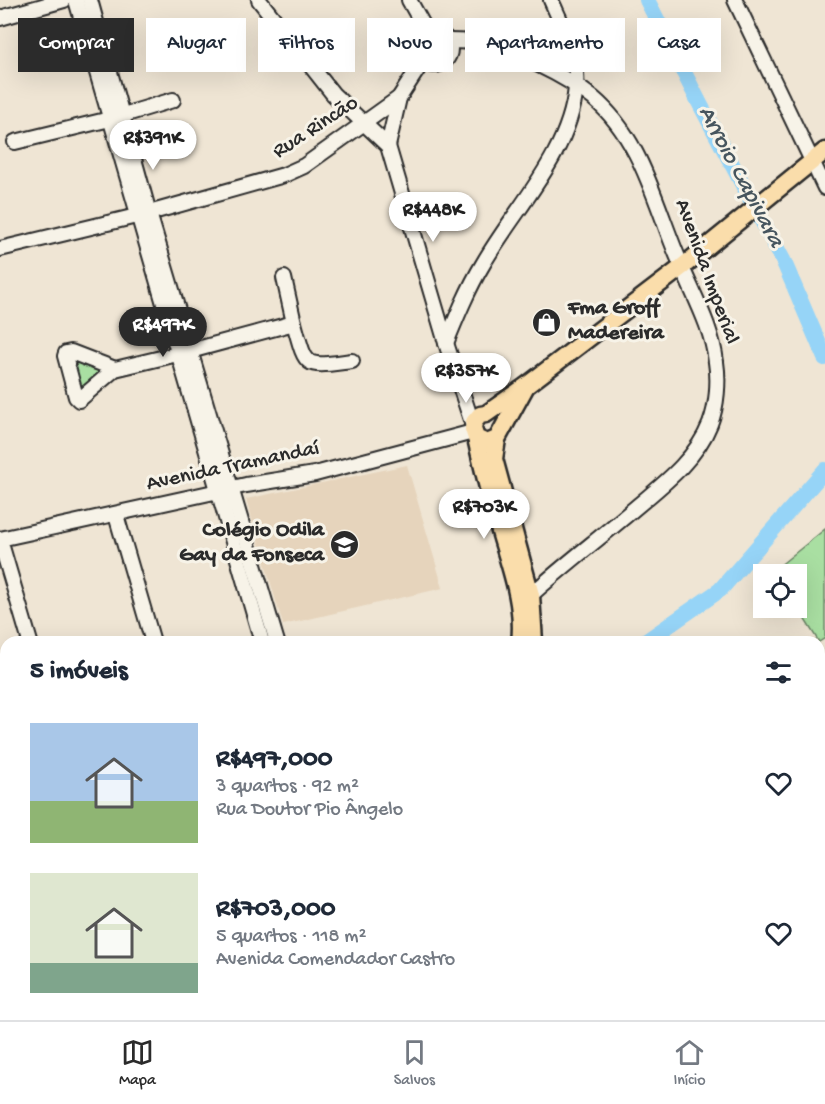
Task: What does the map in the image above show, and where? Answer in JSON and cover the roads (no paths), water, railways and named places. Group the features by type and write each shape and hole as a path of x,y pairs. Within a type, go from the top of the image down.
{"main road":[{"name":"Avenida Tramandaí","path":"479,425 526,386 682,267 819,156"},
{"name":"Avenida Tramandaí","path":"500,433 526,386"},
{"path":"479,425 497,417 500,433 494,459 531,595 534,636"},
{"path":"479,425 487,443 500,433"},
{"path":"479,425 490,496 519,603 521,636"}],"street":[{"path":"0,18 64,0"},
{"path":"76,0 116,118"},
{"path":"90,0 116,118 224,490 260,636"},
{"path":"259,0 333,94 388,146 446,343 462,390 479,425"},
{"path":"409,0 419,18"},
{"path":"446,343 461,306 483,263 552,158 574,104 576,86 569,40 551,0"},
{"path":"735,0 819,156 825,188"},
{"name":"Avenida Imperial","path":"453,40 478,43 515,54 576,86 595,99 628,137 650,181 682,267 704,316 716,362 717,388 710,424 697,449 670,478 531,595"},
{"name":"Rua Rincão","path":"0,249 143,215 284,175 304,166 399,98 416,72"},
{"path":"388,146 399,98"},
{"path":"15,142 116,118 173,100"},
{"path":"284,279 303,357 319,365 352,361"},
{"path":"115,369 294,323"},
{"name":"Avenida Tramandaí","path":"0,540 224,490 315,474 479,425"},
{"path":"224,490 275,636"},
{"path":"116,515 151,636"},
{"path":"0,540 28,636"},
{"path":"256,623 270,619"}],"waterway":[{"name":"Arroio Capivara","path":"647,0 783,260 825,358"},
{"name":"Arroio Capivara","path":"654,636 720,590 825,470"}],"place":[{"name":"Fma Groff Madereira","path":"547,322"},
{"name":"Colégio Odila Gay da Fonseca","path":"345,544"}]}
